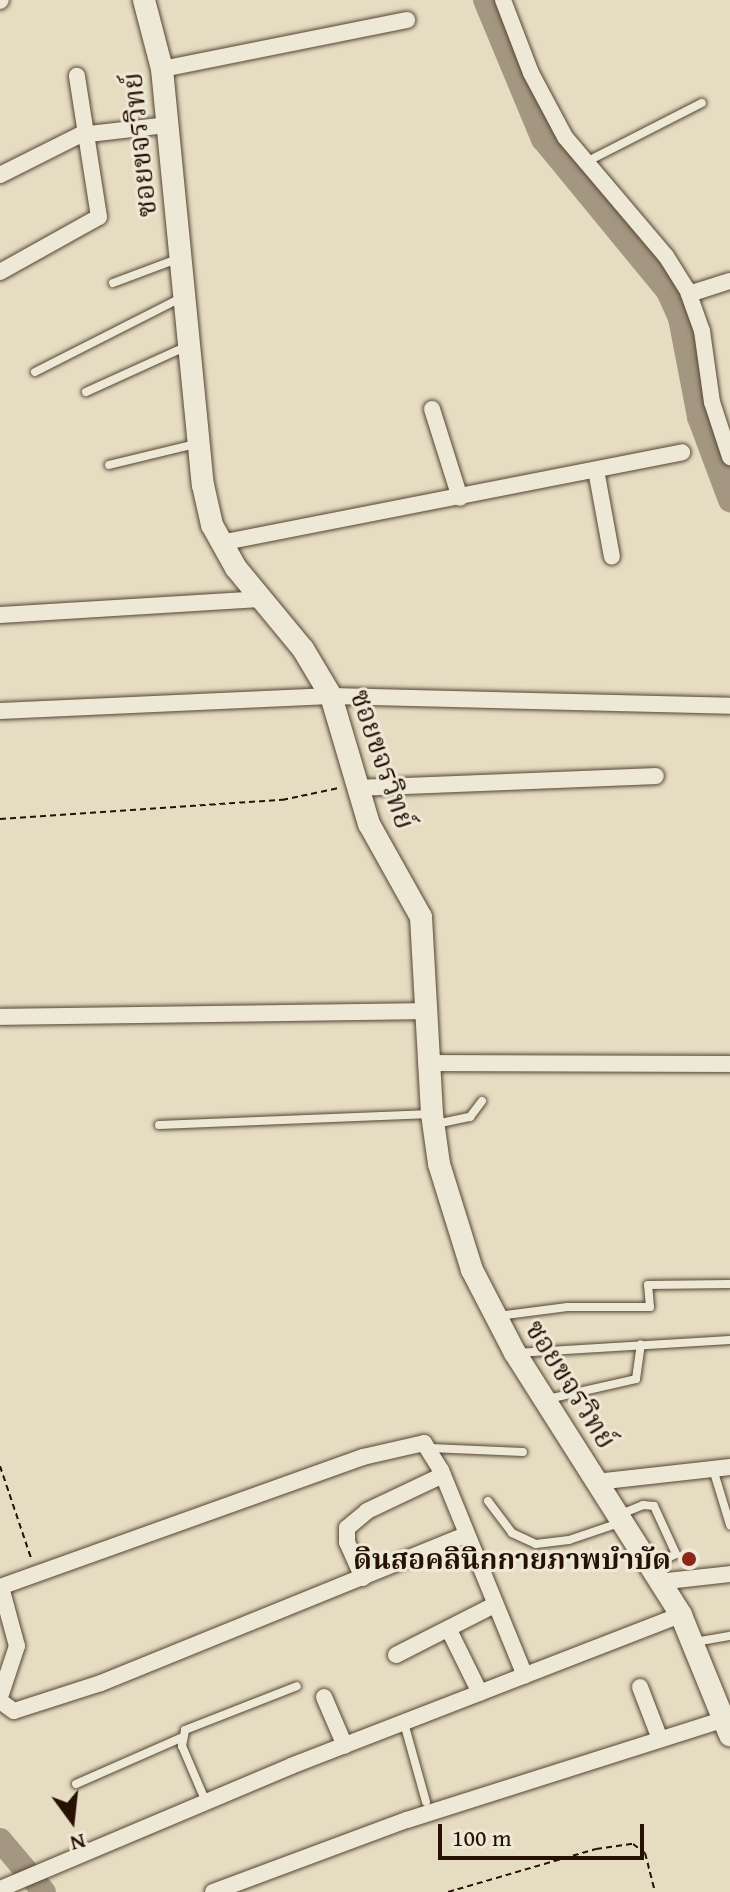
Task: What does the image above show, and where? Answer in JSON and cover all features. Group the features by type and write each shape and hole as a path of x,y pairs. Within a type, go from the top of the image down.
{"street":[{"name":"ซอยขจรวิทย์","path":"144,0 162,69 207,508 220,543 260,599 303,649 331,696 369,824 421,917 426,1063 432,1120 458,1231 494,1316 653,1575 681,1615 726,1728"},
{"path":"503,0 531,73 584,163 666,256 689,294 702,331 715,416 730,457"},
{"path":"162,69 407,20"},
{"path":"0,272 98,219 77,76"},
{"path":"0,175 87,134 168,125"},
{"path":"689,294 730,281"},
{"path":"432,409 460,498"},
{"path":"220,543 682,452"},
{"path":"596,470 612,557"},
{"path":"0,615 260,599"},
{"path":"0,711 331,696 730,706"},
{"path":"356,786 656,776"},
{"path":"0,1017 425,1011"},
{"path":"426,1063 730,1064"},
{"path":"465,1535 101,1683 14,1711 0,1699 17,1646 0,1587 363,1457 416,1442 430,1448 443,1475 525,1676"},
{"path":"596,1482 720,1473"},
{"path":"363,1578 347,1542 347,1528 367,1511 443,1475"},
{"path":"653,1575 730,1574"},
{"path":"396,1655 494,1605"},
{"path":"0,1889 345,1746 681,1615"},
{"path":"449,1630 480,1693"},
{"path":"640,1687 660,1739"},
{"path":"324,1697 345,1746"},
{"path":"213,1892 407,1820 660,1739 726,1728"}],"lane":[{"path":"584,163 702,103"},
{"path":"113,283 181,258"},
{"path":"35,372 185,296"},
{"path":"86,392 190,345"},
{"path":"109,465 199,442"},
{"path":"159,1125 432,1120 470,1117 482,1101"},
{"path":"494,1316 567,1307 650,1307 648,1285 730,1284"},
{"path":"515,1353 730,1340"},
{"path":"545,1400 636,1379 641,1344"},
{"path":"430,1448 523,1452"},
{"path":"720,1473 730,1480"},
{"path":"720,1473 730,1525"},
{"path":"488,1501 512,1533 536,1544 569,1540 643,1505 654,1506 676,1554 653,1575"},
{"path":"690,1642 730,1636"},
{"path":"76,1784 181,1738 194,1726 297,1686"},
{"path":"404,1723 426,1802"},
{"path":"181,1738 207,1804"}],"path":[{"path":"0,819 282,800 356,786"},
{"path":"0,1466 37,1574"},
{"path":"448,1892 596,1849 633,1844 645,1853 655,1892"}],"waterway":[{"path":"485,0 543,139 668,291 680,318 699,417 730,500"},
{"path":"0,1840 44,1892"}],"place":[{"name":"ดินสอคลินิกกายภาพบำบัด","path":"689,1559"}]}
